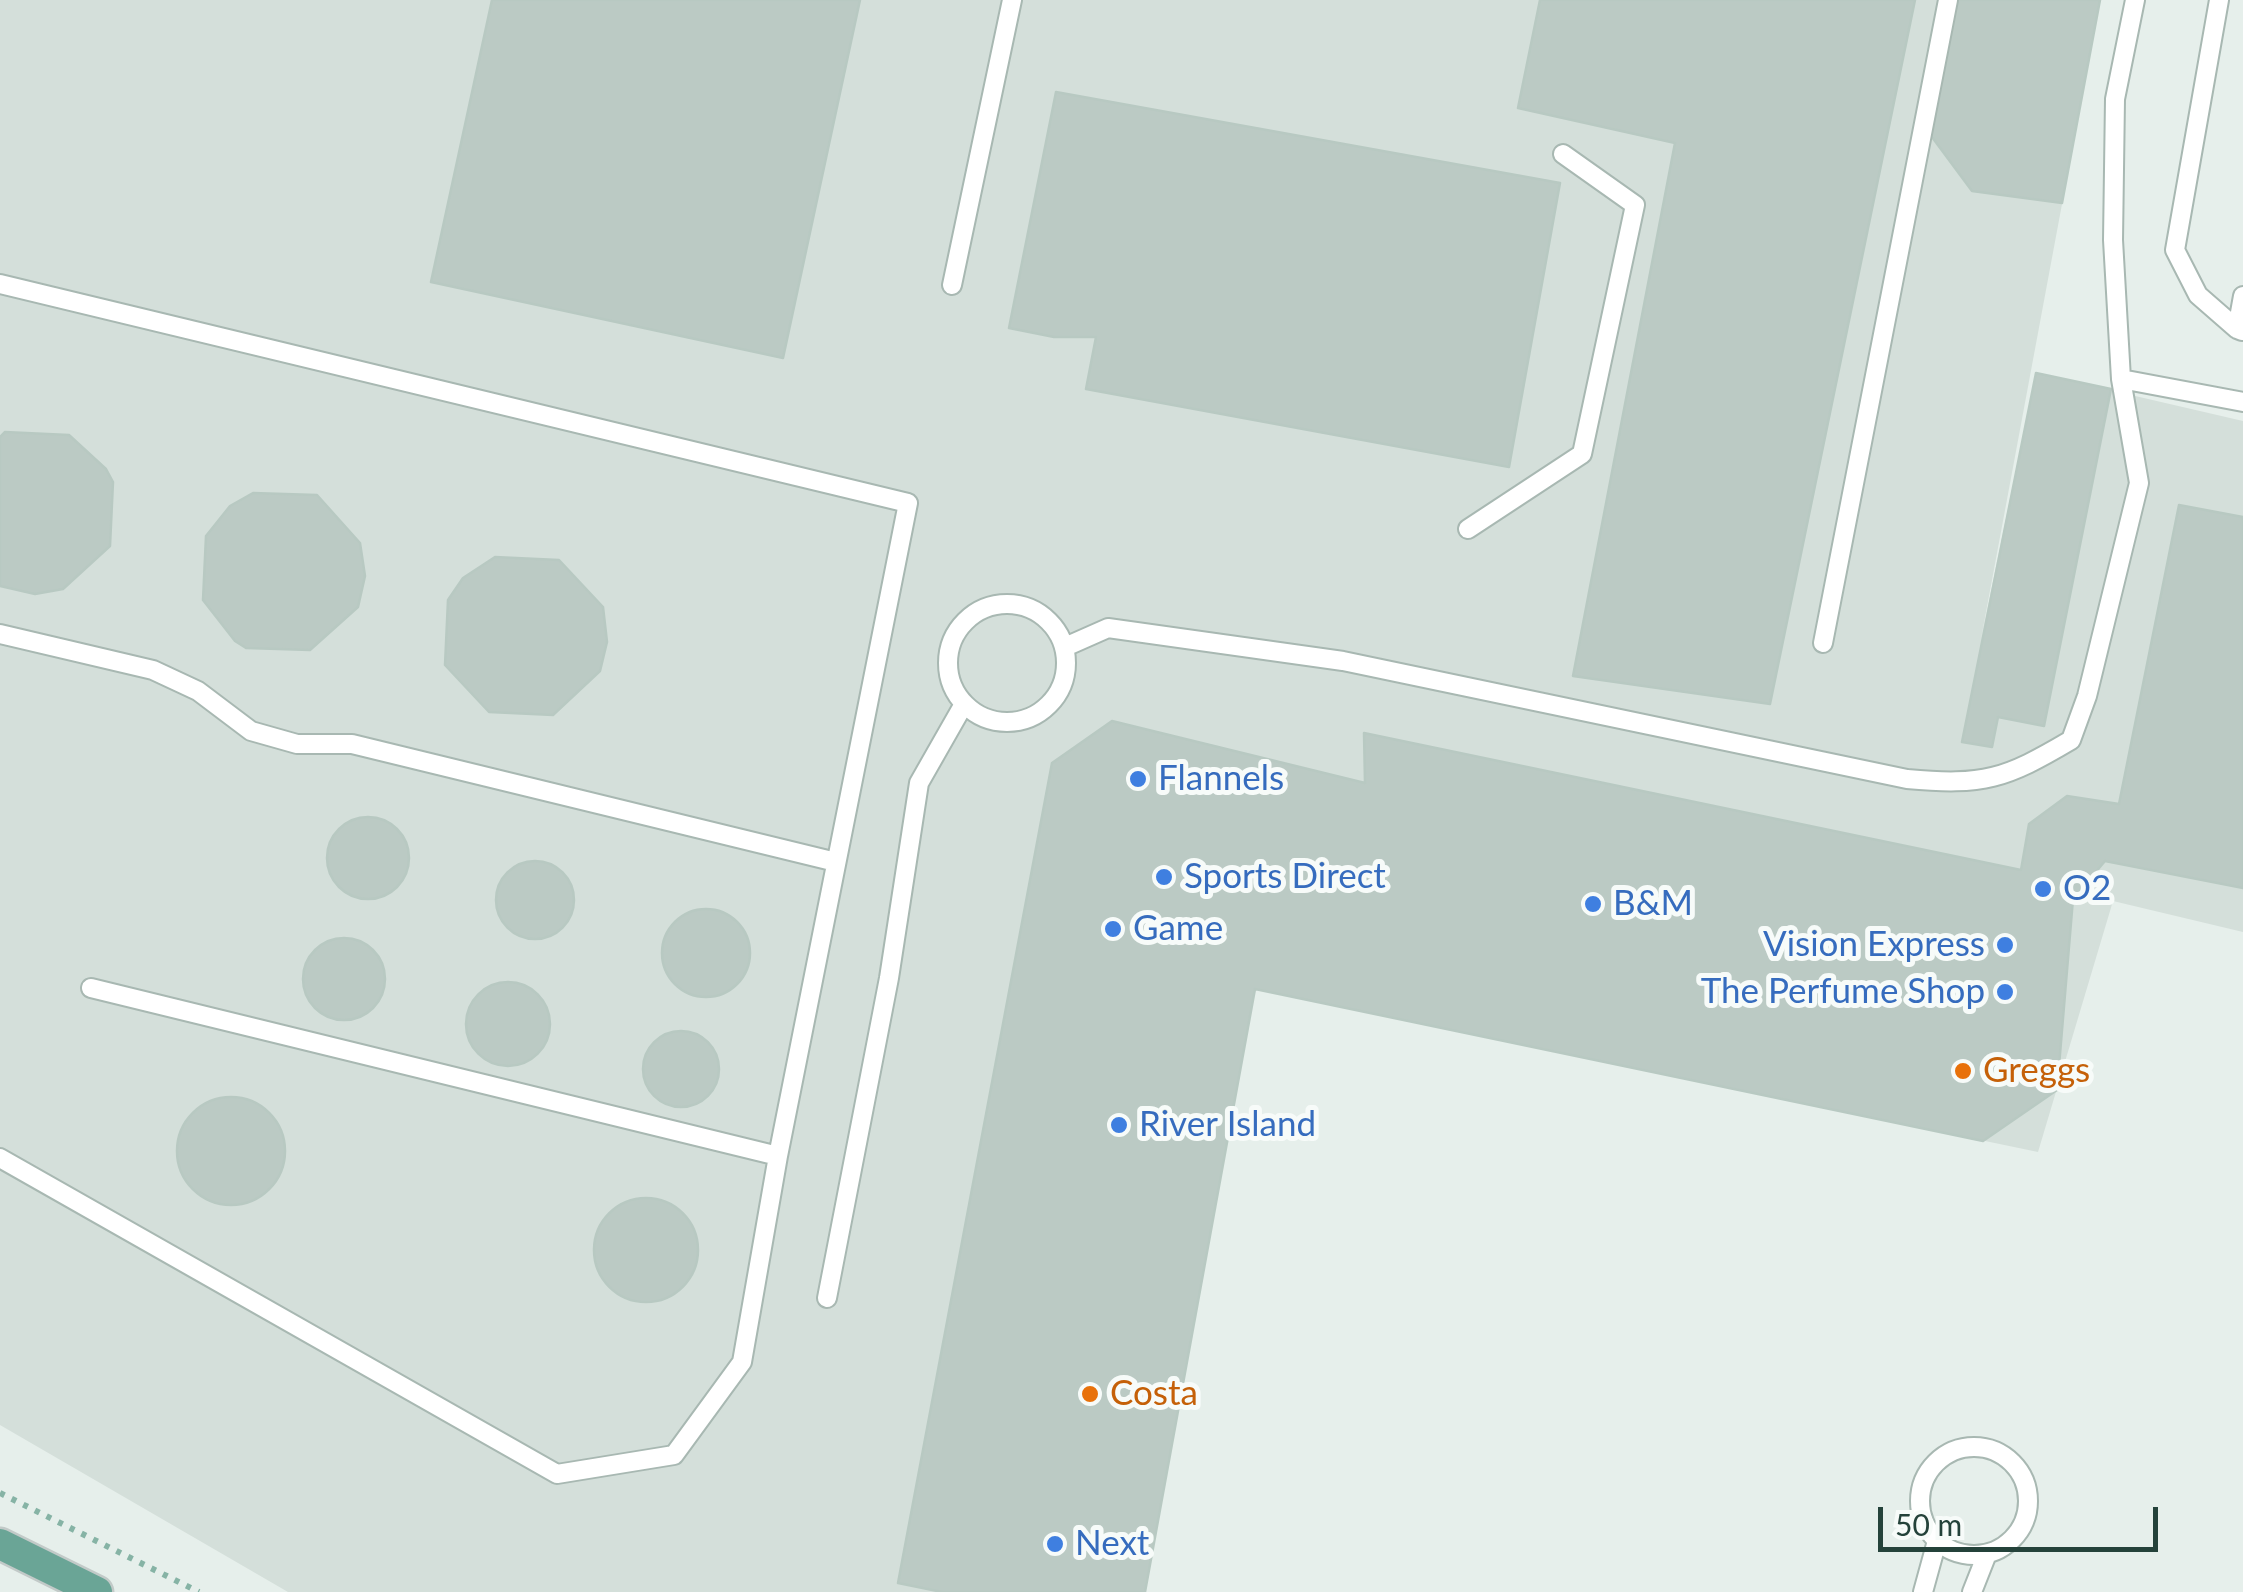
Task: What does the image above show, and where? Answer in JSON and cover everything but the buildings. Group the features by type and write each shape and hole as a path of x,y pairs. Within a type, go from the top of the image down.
{"main road":[{"path":"0,1544 97,1592"}],"lane":[{"path":"952,286 1012,0"},
{"path":"1823,643 1948,0"},
{"path":"1065,647 1108,628 1343,661 1908,778 1966,784 2014,772 2071,740 2087,696 2139,484 2121,378 2113,240 2116,99 2135,0"},
{"path":"2219,0 2175,250 2198,295 2240,330"},
{"path":"1468,529 1582,454 1634,205 1563,154"},
{"path":"0,284 908,503 778,1156 742,1362 674,1455 556,1474 0,1158"},
{"path":"2240,330 2243,296"},
{"path":"2121,378 2243,402"},
{"path":"1014,603 1034,609 1056,628 1065,647 1066,674 1059,693 1043,710 1012,723 981,716 964,704 948,669 952,638 980,609 1014,603"},
{"path":"0,634 153,670 198,692 251,731 281,740 352,744 836,862"},
{"path":"827,1298 889,978 919,783 964,704"},
{"path":"91,988 778,1156"},
{"path":"1966,1448 1985,1448 2010,1461 2022,1476 2028,1507 2016,1536 1987,1554 1968,1555 1937,1542 1920,1509 1928,1472 1940,1458 1966,1448"},
{"path":"1924,1592 1937,1542"},
{"path":"1972,1592 1987,1554"}],"path":[{"path":"0,1493 199,1592"}],"shaded area":[{"path":"0,0 2100,0 1981,639 2036,373 2243,421 2243,932 2113,901 2038,1152 1255,989 1145,1592 288,1592 0,1425"}],"place":[{"name":"Flannels","path":"1138,779"},
{"name":"Sports Direct","path":"1164,877"},
{"name":"O2","path":"2043,889"},
{"name":"B&M","path":"1593,904"},
{"name":"Game","path":"1113,929"},
{"name":"Vision Express","path":"2005,945"},
{"name":"The Perfume Shop","path":"2005,992"},
{"name":"Greggs","path":"1963,1071"},
{"name":"River Island","path":"1119,1125"},
{"name":"Costa","path":"1090,1394"},
{"name":"Next","path":"1055,1544"}]}
